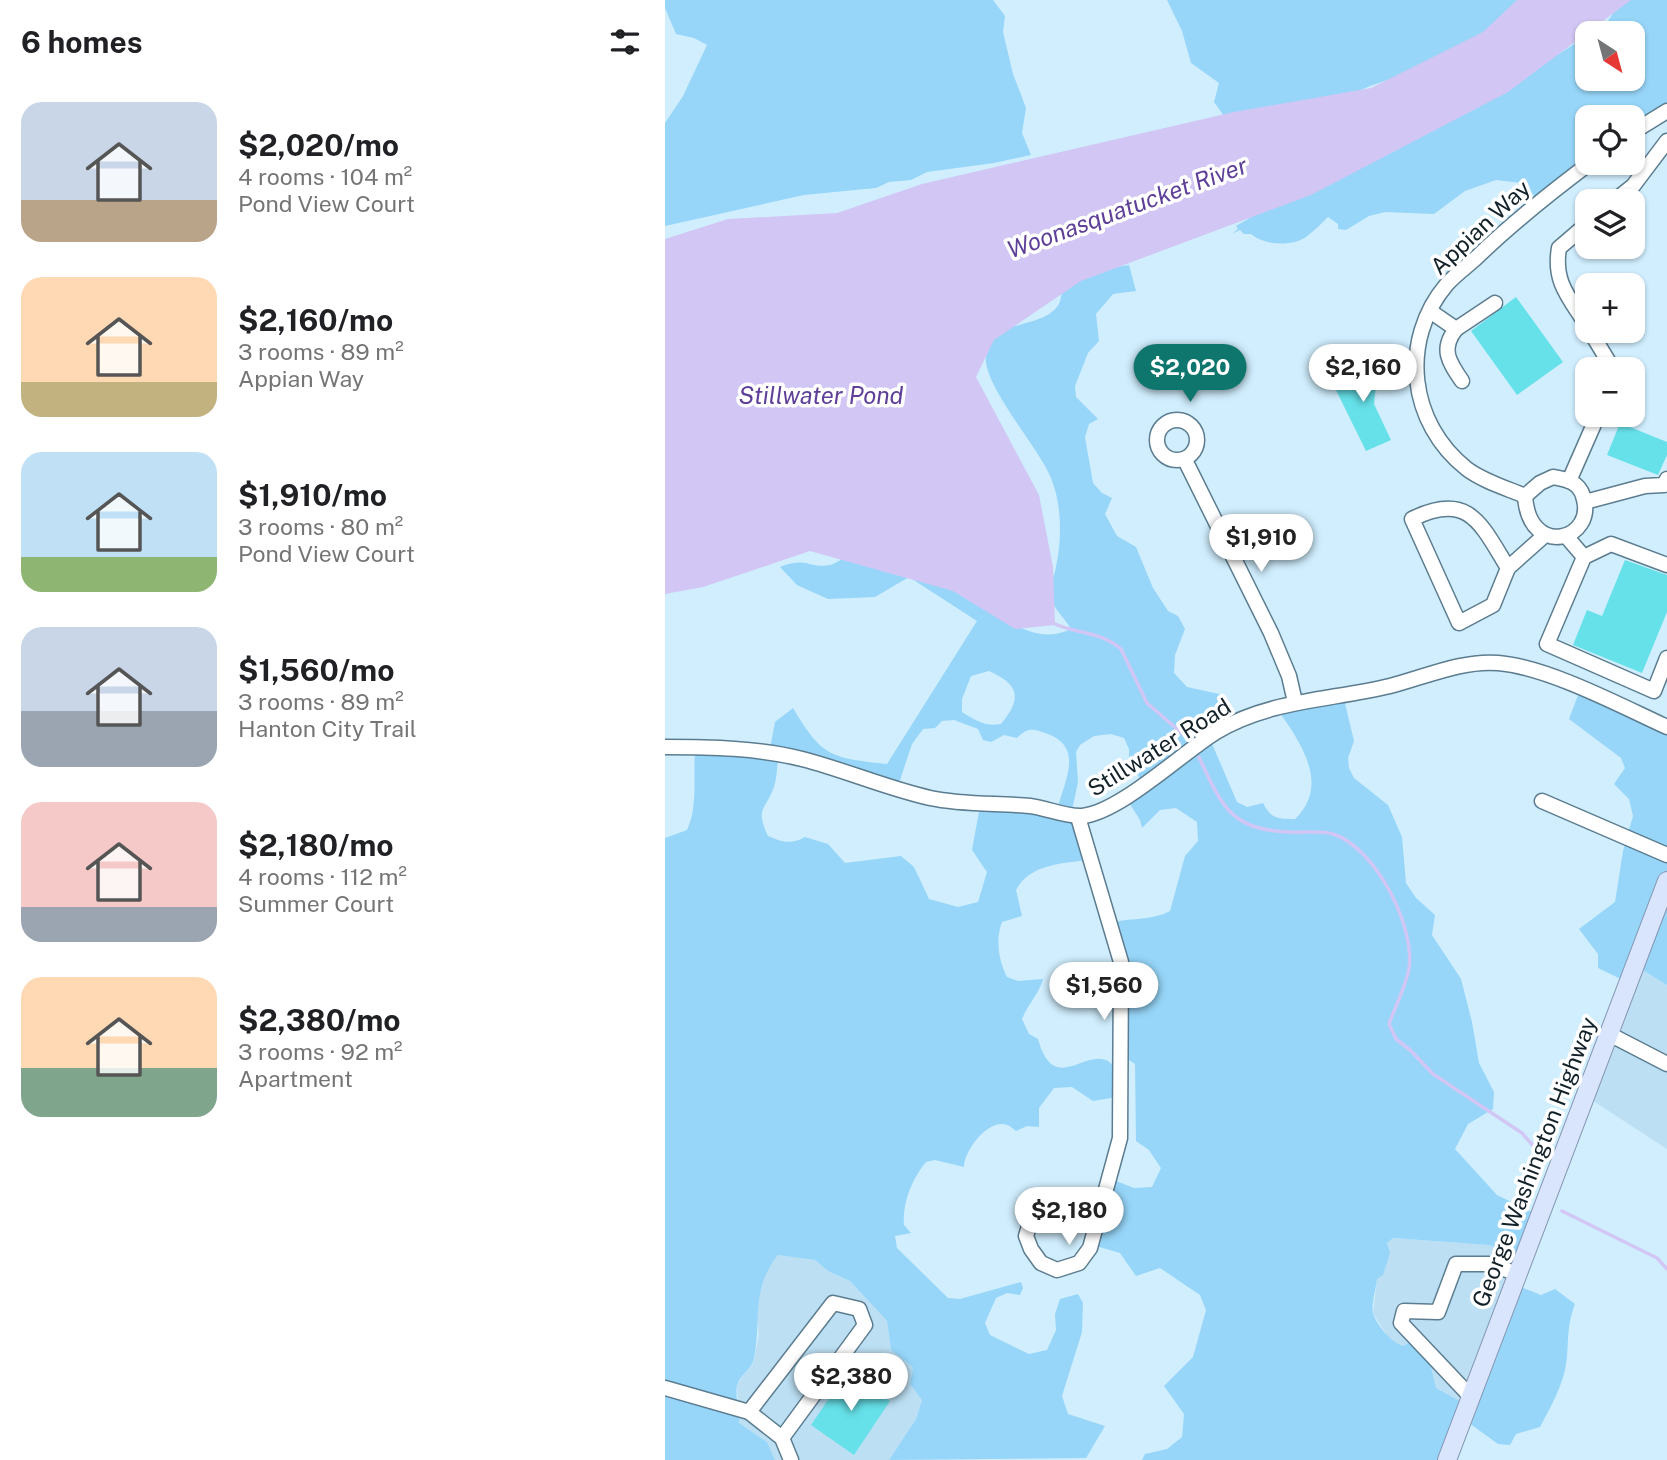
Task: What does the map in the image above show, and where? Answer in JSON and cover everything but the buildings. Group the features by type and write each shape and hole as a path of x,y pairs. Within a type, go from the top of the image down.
{"main road":[{"name":"George Washington Highway","path":"1447,1460 1667,881"}],"street":[{"path":"1645,125 1667,111"},
{"path":"1629,189 1667,141"},
{"name":"Appian Way","path":"1525,496 1470,471 1443,446 1422,407 1415,372 1419,335 1447,283 1532,207 1575,174"},
{"path":"1575,234 1559,248 1556,267 1560,283 1575,307"},
{"path":"1462,381 1448,360 1445,348 1447,339 1456,328 1495,303"},
{"path":"1430,311 1456,328"},
{"path":"1569,481 1593,427"},
{"path":"1185,460 1271,633 1289,676 1296,702"},
{"path":"1553,477 1569,481 1582,492 1585,502 1583,520 1566,536 1555,538 1545,535 1528,518 1525,496 1540,483 1553,477"},
{"path":"1585,502 1645,486 1664,485 1667,479"},
{"path":"1508,568 1473,516 1451,506 1430,510 1412,519 1459,623 1493,605 1508,568 1545,535"},
{"path":"1566,536 1584,557"},
{"path":"1667,565 1611,544 1584,557 1547,644 1654,691 1667,658"},
{"name":"Stillwater Road","path":"665,747 736,749 784,755 929,798 967,804 1045,807 1078,817 1093,815 1114,803 1217,732 1238,721 1296,702 1337,698 1467,665 1500,663 1581,688 1667,727"},
{"path":"1542,801 1667,855"},
{"path":"1078,817 1121,962 1120,1139 1095,1230 1090,1248 1079,1264 1057,1269 1041,1263 1031,1249 1027,1236 1030,1223 1039,1211 1053,1205 1070,1206 1083,1215 1095,1230"},
{"path":"1608,1034 1667,1064"},
{"path":"1471,1397 1401,1323 1404,1311 1438,1312 1456,1264 1489,1264 1518,1274"},
{"path":"749,1412 833,1303 859,1309 865,1325 782,1438"},
{"path":"665,1388 749,1412 782,1438 791,1460"}],"shaded area":[{"path":"665,0 993,0 1005,16 1003,32 1013,74 1026,108 1022,133 1031,155 927,172 911,180 889,182 876,188 804,195 665,226 665,123 683,96 707,45 694,38 676,34 665,8"},
{"path":"1167,0 1526,0 1465,46 1420,69 1370,86 1335,102 1224,116 1214,102 1219,83 1191,63 1182,31"},
{"path":"1621,0 1667,0 1667,112 1645,126 1645,105 1575,105 1575,172 1539,201 1522,183 1496,180 1465,191 1434,214 1385,212 1369,216 1346,230 1338,229 1338,224 1328,217 1306,237 1286,243 1263,241 1240,230 1232,234 1238,229 1236,226 1260,212 1546,62 1575,44 1575,91 1645,91 1645,21 1608,21"},
{"path":"1129,265 1136,291 1113,294 1096,314 1099,341 1088,353 1075,386 1076,397 1098,419 1089,424 1085,437 1093,483 1102,493 1112,498 1105,514 1117,536 1136,547 1153,588 1168,611 1178,616 1185,629 1175,655 1174,673 1187,687 1219,694 1237,723 1210,739 1237,802 1247,807 1263,803 1276,817 1295,819 1306,806 1311,792 1311,778 1303,750 1278,710 1344,699 1354,741 1348,758 1349,768 1354,778 1388,805 1402,837 1406,883 1416,898 1435,915 1432,935 1461,979 1479,1063 1494,1092 1493,1109 1468,1124 1455,1149 1497,1195 1536,1214 1520,1258 1489,1245 1393,1238 1387,1243 1390,1253 1383,1275 1377,1279 1373,1305 1375,1318 1389,1337 1403,1346 1424,1337 1436,1388 1465,1404 1513,1284 1541,1295 1555,1289 1575,1304 1570,1322 1565,1370 1560,1385 1540,1427 1516,1434 1510,1445 1498,1444 1462,1418 1445,1460 1142,1460 1145,1454 1167,1449 1182,1437 1184,1414 1164,1386 1193,1357 1206,1310 1200,1295 1160,1268 1136,1276 1120,1253 1089,1244 1111,1179 1134,1188 1152,1187 1161,1168 1149,1150 1136,1141 1135,1064 1123,1056 1113,922 1150,917 1170,911 1185,856 1198,841 1197,822 1176,808 1160,810 1142,828 1126,798 1144,784 1129,763 1129,749 1124,738 1111,734 1094,736 1080,745 1076,752 1078,782 1071,815 1089,860 1048,866 1022,881 1016,890 1022,916 1002,922 998,943 1007,977 1018,981 1043,979 1022,1019 1029,1034 1038,1039 1052,1065 1061,1068 1089,1060 1108,1061 1123,1078 1123,1096 1093,1101 1072,1087 1054,1088 1039,1108 1039,1127 1027,1126 1016,1131 1007,1125 992,1126 978,1137 968,1153 964,1167 935,1160 926,1162 916,1176 906,1200 904,1225 911,1233 895,1236 897,1248 948,1298 960,1299 1021,1282 1023,1288 1020,1295 1007,1293 996,1298 985,1323 990,1335 1029,1354 1047,1350 1056,1330 1055,1314 1060,1299 1078,1294 1083,1303 1082,1332 1062,1396 1068,1414 1105,1426 1086,1458 889,1460 916,1419 922,1400 910,1384 913,1367 891,1350 887,1321 850,1281 828,1271 815,1260 778,1255 769,1268 760,1293 753,1362 737,1385 739,1423 767,1442 775,1460 665,1460 665,838 687,830 694,802 695,753 769,754 775,722 793,708 812,737 830,752 853,760 887,764 977,621 909,577 875,597 828,599 797,585 780,567 797,563 830,565 854,551 926,562 1021,628 1046,634 1071,629 1056,608 1050,593 1060,533 1055,488 1045,465 993,383 986,356 990,344 998,335 1007,329 1039,319 1057,307 1063,281 1075,274","holes":["989,671 1007,682 1015,693 1012,707 1001,724 985,724 962,712 962,699 971,676","954,720 978,729 983,740 991,742 1004,735 1017,738 1029,730 1038,731 1056,738 1064,745 1068,755 1067,776 1057,811 980,806 972,850 987,872 978,902 958,907 929,899 914,867 901,856 845,863 828,844 805,837 787,842 768,836 762,815 775,784 778,757 897,789 912,744 923,729 935,728 942,721"]},
{"path":"1580,690 1663,725 1667,717 1667,985 1644,971 1644,968 1634,967 1627,982 1598,968 1598,954 1579,929 1615,902 1623,851 1633,816 1629,799 1614,784 1625,768 1621,758 1569,719"},
{"path":"1636,968 1645,968 1644,971 1667,985 1667,1149 1584,1095"},
{"path":"1393,1238 1489,1245 1520,1258 1465,1404 1436,1388 1424,1338 1403,1346 1396,1344 1373,1313 1377,1279 1387,1243"},
{"path":"778,1255 815,1260 828,1271 850,1281 887,1321 891,1350 913,1367 910,1384 922,1399 916,1419 889,1460 775,1460 767,1442 739,1423 737,1384 753,1363 759,1335 756,1308 766,1270"}],"water":[{"name":"Stillwater Pond","path":"1517,0 1631,0 1603,21 1575,21 1575,42 1508,92 1311,195 1081,281 994,340 976,377 1039,495 1053,567 1055,625 1015,629 953,591 810,551 703,587 665,594 665,239 728,219 837,213 922,184 1234,112 1371,88 1483,32"}],"waterway":[{"path":"1053,623 1104,638 1121,649 1147,703 1192,742"},
{"path":"1199,757 1222,802 1241,821 1270,830 1333,834 1349,842 1378,871 1399,911 1409,951 1408,975 1389,1024 1396,1039 1433,1074 1522,1133 1536,1149 1530,1174"},
{"path":"1562,1211 1657,1258 1667,1269"}],"water label":[{"name":"Woonasquatucket River","path":"1127,207"}]}
